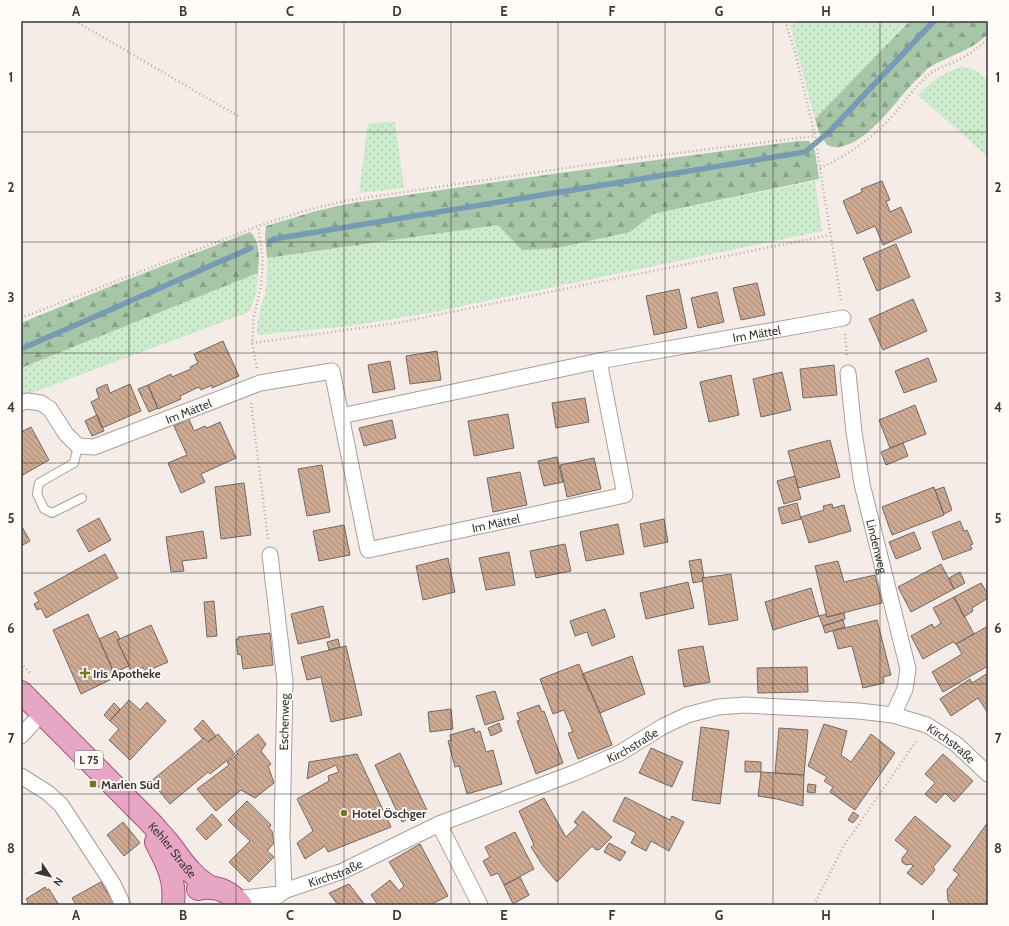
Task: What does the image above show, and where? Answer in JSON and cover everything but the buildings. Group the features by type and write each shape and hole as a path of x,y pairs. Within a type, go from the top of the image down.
{"main road":[{"name":"Kehler Straße","path":"21,692 150,823 167,841 194,875 200,881 212,888"},
{"name":"Kehler Straße","path":"135,809 155,840 166,861 175,888 175,905"},
{"name":"Kehler Straße","path":"175,905 192,891 205,888 225,891 239,902"}],"street":[{"name":"Im Mättel","path":"341,416 599,361 843,318"},
{"name":"Im Mättel","path":"78,446 94,448 255,386 332,371 368,550 624,495 599,361"},
{"name":"Lindenweg","path":"848,373 854,432 862,484 908,669 905,689 893,715"},
{"path":"21,403 27,401 41,403 50,409 66,434 78,446"},
{"name":"Eschenweg","path":"270,555 285,680 282,892"},
{"name":"Kirchstraße","path":"239,902 282,892 343,871 439,824 574,773 620,753 662,727 680,718 718,707 745,705 859,711 893,715 927,725 956,744 988,774"},
{"path":"21,736 42,712"},
{"path":"21,776 48,793 61,805 113,884 123,905"},
{"path":"439,824 480,905"},
{"name":"Kirchstraße","path":"266,905 282,892"}],"lane":[{"path":"78,446 74,463 39,483 37,494 44,509 52,513 82,498"}],"path":[{"path":"75,21 238,116"},
{"path":"785,21 795,52 815,136 843,318 848,373"},
{"path":"820,168 843,157 866,141 893,116 926,77 940,67 957,61 969,54 988,39"},
{"path":"21,318 258,226 344,201 613,161 815,136"},
{"path":"258,226 263,260 261,286 254,316 252,343 270,555"},
{"path":"252,343 397,323 830,235"},
{"path":"814,905 843,848 927,725"}],"green space":[{"path":"801,21 910,21 815,119 790,25"},
{"path":"910,21 988,21 988,34 975,45 928,68 908,88 881,120 861,138 850,144 839,147 827,145 819,132 815,119"},
{"path":"961,67 976,71 988,81 988,157 918,95 938,78"},
{"path":"395,122 404,188 359,193 368,123"},
{"path":"798,141 809,141 815,151 819,179 653,214 630,232 557,248 522,250 498,225 267,258 265,236 266,226 316,211 352,203"},
{"path":"815,181 822,231 429,313 349,326 257,335 258,319 266,289 267,258 498,225 522,250 630,232 653,214"},
{"path":"250,232 254,236 258,246 258,273 21,368 21,323"},
{"path":"258,273 257,291 249,312 21,397 21,368"}],"waterway":[{"path":"270,241 274,239 805,152 830,131 934,21"},
{"path":"21,349 251,248"}],"place":[{"name":"Iris Apotheke","path":"85,673"},
{"name":"Marlen Süd","path":"93,784"},
{"name":"Hotel Öschger","path":"344,813"}]}
